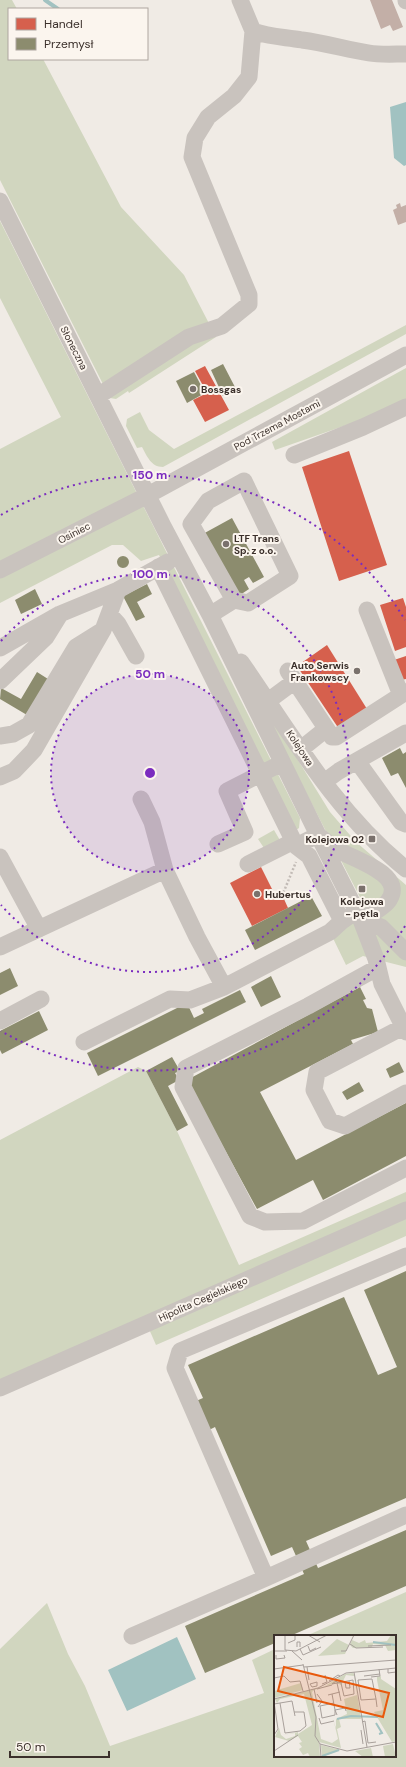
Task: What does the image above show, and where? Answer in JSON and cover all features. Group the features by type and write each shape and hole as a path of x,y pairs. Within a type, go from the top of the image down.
{"street":[{"path":"98,396 189,337 222,326 249,304 249,295 192,158 195,138 208,117 234,96 249,77 253,31 240,0"},
{"path":"253,31 266,35 333,45 369,54 406,54"},
{"name":"Słoneczna","path":"0,201 148,495"},
{"name":"Pod Trzema Mostami","path":"148,495 406,355"},
{"path":"294,455 363,427 406,407"},
{"path":"210,615 234,600 248,603 290,576 244,481 208,500 191,524 234,600"},
{"name":"Kolejowa","path":"148,495 178,556 210,615 282,764 359,916 389,901 392,890 390,881 383,874 337,850 318,834"},
{"name":"Osiniec","path":"0,570 148,495"},
{"path":"0,648 60,614 118,590 178,556"},
{"path":"158,567 295,844 309,856 342,921"},
{"path":"0,776 14,771 34,750 103,630 118,590"},
{"path":"268,701 291,676 332,737 336,737 404,694 367,610"},
{"path":"0,681 46,638 60,614"},
{"path":"108,614 118,624 136,656"},
{"name":"Kolejowa","path":"210,615 301,749 345,810 372,840 406,869"},
{"path":"0,736 13,734 29,725 76,647 103,630"},
{"path":"214,680 235,668"},
{"path":"301,749 326,728"},
{"path":"324,782 357,761 406,734"},
{"path":"357,761 402,822 406,824"},
{"path":"218,844 245,832 227,792 282,764"},
{"path":"140,800 152,822 165,870 197,937 224,987"},
{"path":"248,864 318,834"},
{"path":"0,857 39,929"},
{"path":"0,947 165,870"},
{"path":"359,916 376,959 382,984 404,1030 317,1072 314,1090 330,1121 345,1126 406,1093"},
{"path":"84,1042 170,999 190,1000 224,987 330,932 342,921 359,916 381,927 406,952"},
{"path":"377,968 308,1006 186,1068 183,1087 250,1216 265,1222 303,1221 406,1168"},
{"path":"0,1021 42,999"},
{"name":"Hipolita Cegielskiego","path":"0,1388 406,1210"},
{"path":"266,1578 175,1368 180,1351 406,1256"},
{"path":"132,1636 266,1578 406,1514"}],"path":[{"path":"282,896 297,858 295,844"}],"green space":[{"path":"0,0 12,0 16,8 8,8 8,60 44,60 121,207 184,275 216,337 129,393 128,391 116,399 110,398 0,180"},
{"path":"0,221 300,818 299,828 295,831 159,555 141,561 123,545 112,545 0,603 0,449 61,417 0,298"},
{"path":"406,325 406,334 163,467 159,467 152,463 142,447 137,448 126,426 127,419 140,412 149,430 174,449"},
{"path":"406,368 406,400 361,420 275,450 272,442"},
{"path":"267,717 272,718 330,812 356,842 406,885 406,967 363,956 346,965 330,932 364,905"},
{"path":"274,830 281,842 266,851 258,839"},
{"path":"138,1067 146,1071 177,1131 239,1265 406,1192 406,1203 0,1381 0,1140"},
{"path":"406,1218 406,1236 156,1345 149,1329"},
{"path":"406,1592 406,1767 0,1767 0,1649 47,1603 68,1654 85,1686 110,1746 264,1693 252,1660 274,1649 274,1757 396,1757 396,1635 308,1635"}],"water":[{"path":"406,102 406,165 404,166 394,158 390,107"},
{"path":"177,1637 196,1679 127,1711 108,1670"}],"building: Handel":[{"path":"205,366 229,410 205,422 193,400 207,393 195,371"},
{"path":"349,451 387,565 339,581 302,467"},
{"path":"403,598 406,607 406,647 395,651 380,605"},
{"path":"327,645 367,709 339,729 297,666"},
{"path":"406,656 406,679 401,680 394,660"},
{"path":"261,867 274,893 280,890 288,908 252,926 230,883"}],"building: Przemysł":[{"path":"223,364 236,389 223,396 211,370"},
{"path":"194,372 205,393 187,403 176,381"},
{"path":"232,518 264,577 253,583 249,577 244,580 249,589 240,595 201,535"},
{"path":"121,556 125,556 129,562 125,568 121,568 117,564 117,560"},
{"path":"147,584 152,594 137,602 145,617 136,621 123,596"},
{"path":"35,589 42,604 21,614 15,600"},
{"path":"37,672 48,679 27,715 0,699 1,688 21,699"},
{"path":"400,748 403,754 406,752 406,788 398,773 391,776 382,758"},
{"path":"311,896 322,916 255,950 245,930"},
{"path":"10,968 18,986 0,995 0,973"},
{"path":"271,976 281,997 261,1007 251,987"},
{"path":"360,987 366,999 363,1000 367,1008 372,1009 378,1032 351,1040 353,1044 260,1092 296,1160 406,1103 406,1156 323,1200 313,1180 257,1209 187,1080"},
{"path":"240,990 246,1002 98,1076 87,1053 187,1003 194,1018 204,1013 202,1009"},
{"path":"39,1011 48,1030 2,1054 0,1050 0,1031"},
{"path":"172,1057 180,1071 175,1073 179,1080 168,1086 188,1125 177,1131 146,1071"},
{"path":"399,1062 404,1072 390,1078 386,1069"},
{"path":"359,1082 364,1091 347,1100 342,1092"},
{"path":"406,1271 406,1498 306,1541 318,1568 406,1530 406,1586 292,1635 274,1635 274,1643 205,1673 185,1626 304,1574 292,1547 271,1556 215,1427 209,1430 196,1401 203,1398 188,1365 344,1297 378,1375 397,1367 364,1290"}],"building: Inne":[{"path":"370,0 392,0 403,27 393,31 390,25 381,29"},
{"path":"400,203 401,207 406,205 406,222 398,225 393,210 397,208 396,205"}],"waterway":[{"path":"45,0 57,8"}],"place":[{"name":"Bossgas","path":"193,389"},
{"name":"LTF Trans Sp. z o.o.","path":"226,544"},
{"name":"Auto Serwis Frankowscy","path":"357,671"},
{"name":"Kolejowa 02","path":"372,839"},
{"name":"Kolejowa - pętla","path":"362,889"},
{"name":"Hubertus","path":"257,894"}]}
